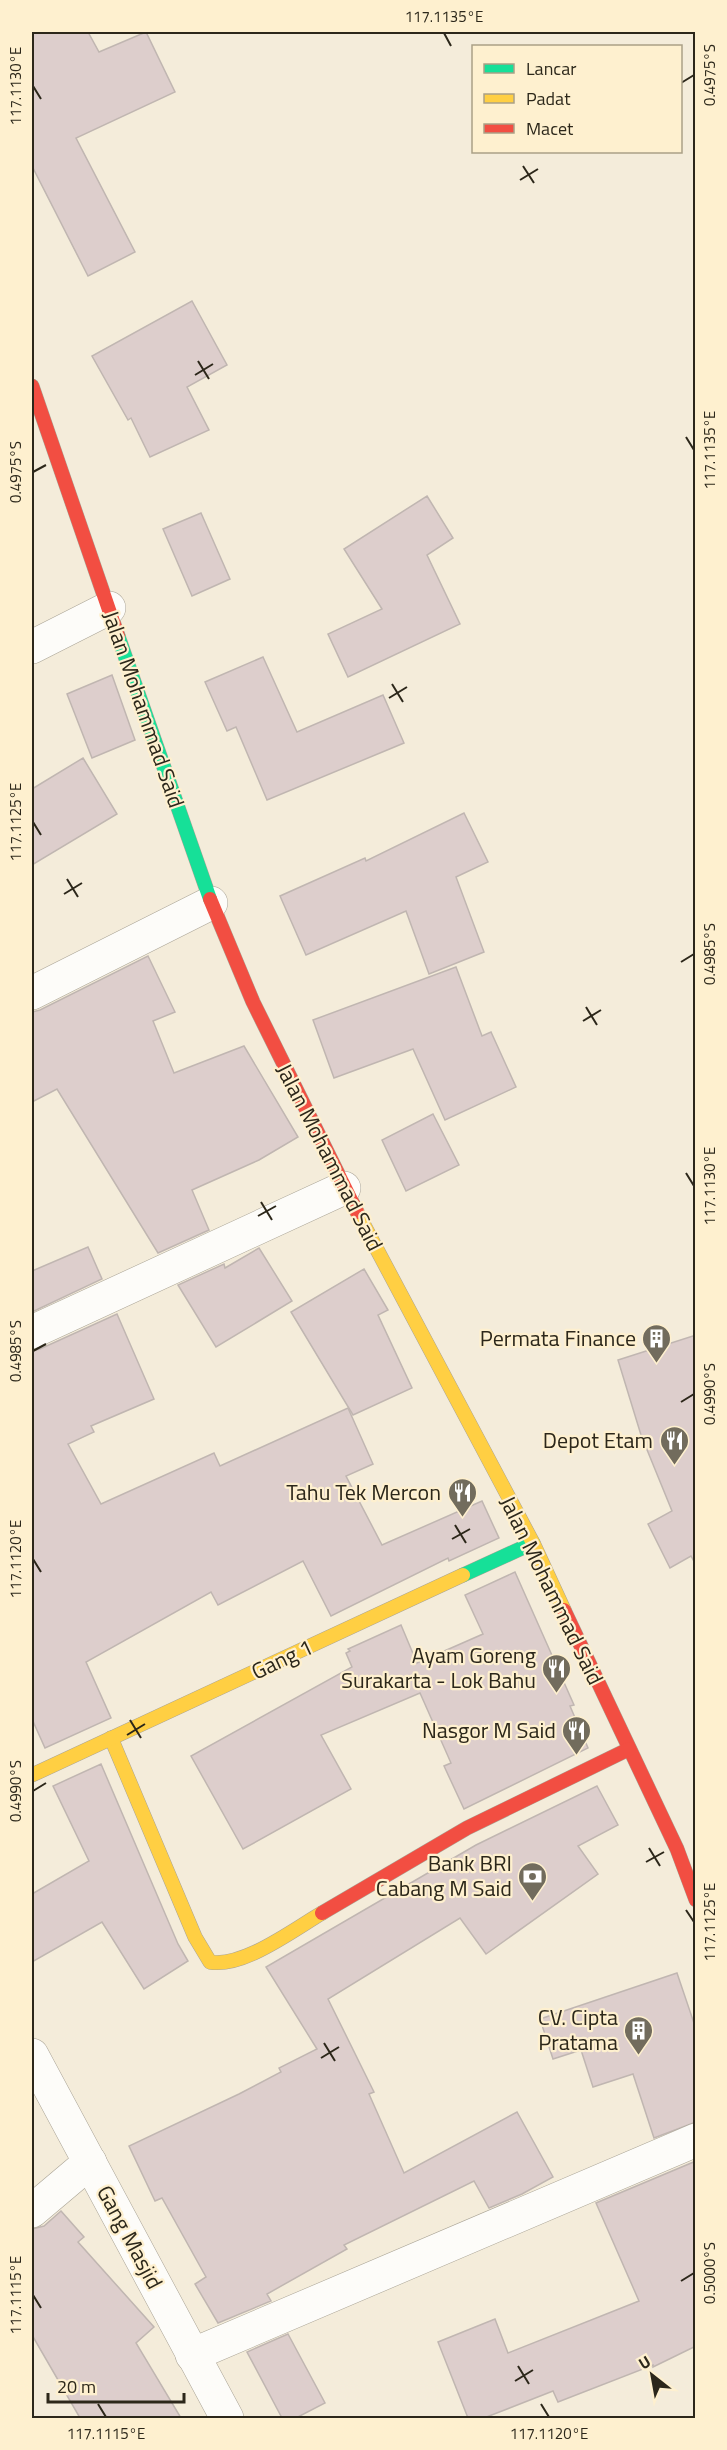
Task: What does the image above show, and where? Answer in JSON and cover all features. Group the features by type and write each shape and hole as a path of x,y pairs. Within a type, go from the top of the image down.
{"street":[{"name":"Jalan Mohammad Said","path":"32,386 211,903 253,1002 344,1188 533,1544 629,1749 681,1848 696,1900"},
{"path":"32,647 109,608"},
{"path":"32,993 211,903"},
{"path":"32,1332 344,1188"},
{"name":"Gang 1","path":"32,1775 533,1544"},
{"path":"111,1738 195,1937 210,1962 222,1964 242,1959 467,1828 629,1749"},
{"name":"Gang Masjid","path":"32,2055 227,2418"},
{"path":"192,2355 696,2140"},
{"path":"32,2211 90,2162"}],"building":[{"path":"32,32 88,32 99,52 146,32 175,92 76,138 135,252 88,276 32,166"},
{"path":"192,301 227,365 187,387 209,430 150,457 131,418 128,420 92,356"},
{"path":"427,496 453,538 427,555 460,624 348,677 328,634 382,609 344,549"},
{"path":"201,513 230,579 192,596 163,529"},
{"path":"263,657 297,732 383,695 404,743 267,800 236,727 227,731 205,682"},
{"path":"112,675 135,740 92,758 67,694"},
{"path":"83,758 117,814 32,865 32,789"},
{"path":"464,813 488,862 456,877 484,952 429,974 406,911 306,955 280,896 365,858 366,861"},
{"path":"148,956 175,1012 153,1021 174,1073 244,1046 298,1137 259,1160 192,1190 209,1230 158,1253 57,1089 32,1102 32,1012"},
{"path":"456,967 482,1036 491,1032 516,1087 445,1120 413,1049 334,1078 313,1020"},
{"path":"433,1114 459,1165 406,1191 382,1140"},
{"path":"88,1247 102,1279 32,1312 32,1271"},
{"path":"259,1248 292,1301 216,1347 178,1285 224,1264 225,1268"},
{"path":"364,1269 388,1310 378,1315 412,1388 353,1415 291,1312"},
{"path":"117,1314 154,1399 91,1426 94,1432 68,1444 101,1504 214,1453 220,1466 348,1408 373,1464 346,1476 382,1545 482,1501 499,1538 449,1561 448,1558 331,1616 303,1561 218,1605 211,1592 86,1662 111,1718 45,1748 32,1719 32,1351"},
{"path":"696,1335 696,1565 691,1556 670,1568 648,1524 672,1511 641,1435 618,1360"},
{"path":"515,1572 574,1705 570,1706 588,1748 464,1809 444,1766 451,1763 420,1693 321,1735 351,1789 243,1849 191,1756 352,1667 346,1653 350,1651 348,1649 401,1625 417,1663 483,1634 465,1595"},
{"path":"101,1764 178,1944 188,1961 144,1989 102,1922 32,1962 32,1894 89,1861 53,1786"},
{"path":"597,1786 618,1825 578,1846 598,1874 486,1954 460,1918 328,1999 374,2092 369,2094 404,2173 517,2112 553,2177 489,2208 474,2181 344,2245 347,2249 267,2294 271,2301 218,2323 195,2284 206,2277 162,2198 155,2201 129,2146 239,2094 281,2072 279,2068 317,2049 266,1967 476,1845"},
{"path":"677,1973 696,2029 696,2122 654,2138 633,2074 593,2087 581,2050 553,2059 540,2019"},
{"path":"696,2161 696,2346 653,2367 653,2365 558,2402 553,2391 484,2418 468,2418 438,2342 495,2319 508,2353 639,2301 596,2203"},
{"path":"61,2211 84,2237 78,2242 154,2327 136,2343 181,2418 80,2418 32,2335 32,2229 44,2226"},
{"path":"288,2334 325,2403 296,2418 282,2418 247,2352"}],"traffic: fast":[{"path":"118,636 210,899"},
{"path":"463,1575 533,1543"}],"traffic: slow":[{"path":"357,1212 533,1543 564,1610"},
{"path":"32,1775 463,1575"},
{"path":"111,1738 195,1937 210,1962 223,1962 252,1954 283,1938 322,1913"}],"traffic: jam":[{"path":"32,386 118,636"},
{"path":"210,899 253,1002 357,1212"},
{"path":"564,1610 677,1849 696,1900"},
{"path":"322,1913 467,1828 629,1749"}],"place":[{"name":"Permata Finance","path":"657,1364"},
{"name":"Depot Etam","path":"674,1466"},
{"name":"Tahu Tek Mercon","path":"462,1518"},
{"name":"Ayam Goreng Surakarta - Lok Bahu","path":"557,1694"},
{"name":"Nasgor M Said","path":"577,1756"},
{"name":"Bank BRI Cabang M Said","path":"533,1902"},
{"name":"CV. Cipta Pratama","path":"639,2056"}]}
